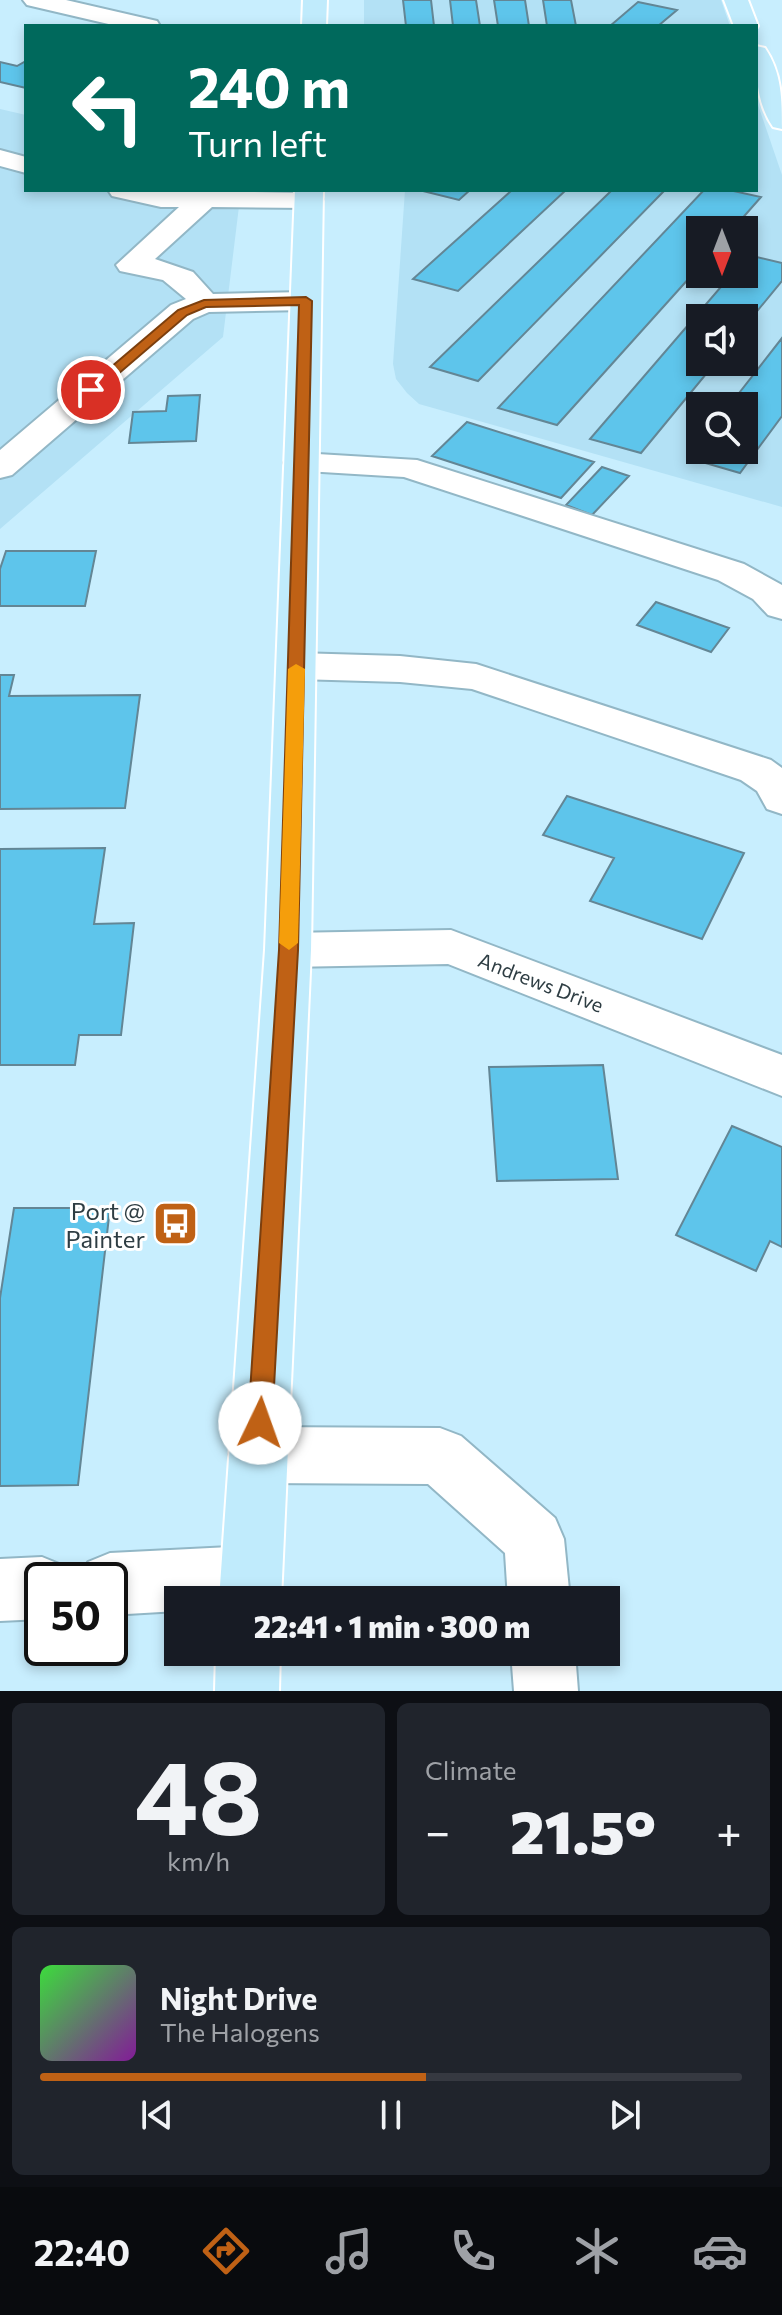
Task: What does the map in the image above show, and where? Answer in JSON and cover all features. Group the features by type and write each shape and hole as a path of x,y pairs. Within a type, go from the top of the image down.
{"main road":[{"path":"314,24 315,0"},
{"path":"736,0 754,24"},
{"path":"758,58 782,121"},
{"path":"250,1586 288,950 309,194"},
{"path":"247,1691 248,1666"}],"street":[{"path":"35,0 139,24"},
{"path":"0,158 24,164"},
{"path":"132,192 161,198 204,199 309,194"},
{"path":"204,199 131,265 160,268 193,283 204,303"},
{"path":"0,468 182,312 204,303 306,301"},
{"path":"301,463 405,467 420,471 731,572 766,591 782,607"},
{"path":"297,666 400,669 476,677 756,770 773,782 782,799"},
{"name":"Andrews Drive","path":"288,950 451,947 782,1076"},
{"path":"258,1455 440,1456 534,1539 538,1586"},
{"path":"128,1585 180,1586"},
{"path":"0,1590 24,1589"},
{"path":"544,1666 546,1691"}],"shaded area":[{"path":"364,0 721,0 729,24 364,24"},
{"path":"758,105 782,175 782,507 419,404 396,379 393,364 405,192 758,192"},
{"path":"0,109 24,115 24,192 241,192 223,337 0,529"}],"building":[{"path":"403,0 431,0 434,24 406,24"},
{"path":"450,0 476,0 480,24 453,24"},
{"path":"494,0 525,0 529,24 498,24"},
{"path":"543,0 571,0 576,24 547,24"},
{"path":"638,2 677,10 660,24 612,24"},
{"path":"0,62 17,66 24,62 24,88 0,82"},
{"path":"427,192 468,192 459,200"},
{"path":"510,192 564,192 458,291 413,279"},
{"path":"610,192 663,192 478,381 430,367"},
{"path":"702,192 738,192 761,197 744,216 686,216 686,282 557,425 498,408"},
{"path":"758,257 782,263 782,281 758,310 758,304 706,304 720,288 758,288"},
{"path":"686,327 686,376 704,376 691,392 686,392 686,398 641,453 590,439"},
{"path":"782,338 782,416 758,449 758,392 740,392 752,376 758,376 758,369"},
{"path":"200,395 196,441 129,443 133,412 166,411 168,396"},
{"path":"467,422 594,462 561,498 432,456"},
{"path":"709,464 747,464 740,473"},
{"path":"602,467 629,476 592,515 566,505"},
{"path":"6,551 96,551 85,606 0,606 0,569"},
{"path":"656,602 729,628 711,652 637,625"},
{"path":"0,675 14,675 9,696 140,695 125,808 0,809"},
{"path":"567,796 744,853 702,939 590,901 614,858 543,835"},
{"path":"105,848 94,924 134,923 121,1035 79,1035 75,1065 0,1065 0,849"},
{"path":"603,1065 618,1179 497,1181 489,1067"},
{"path":"732,1126 782,1147 782,1247 770,1241 756,1271 676,1235"},
{"path":"14,1208 110,1208 78,1485 0,1486 0,1298"}],"slow traffic":[{"path":"289,943 296,669"}],"place":[{"name":"Port @ Painter","path":"176,1224"}],"route":[{"path":"91,390 182,312 204,303 306,301 288,950 260,1423"}]}
